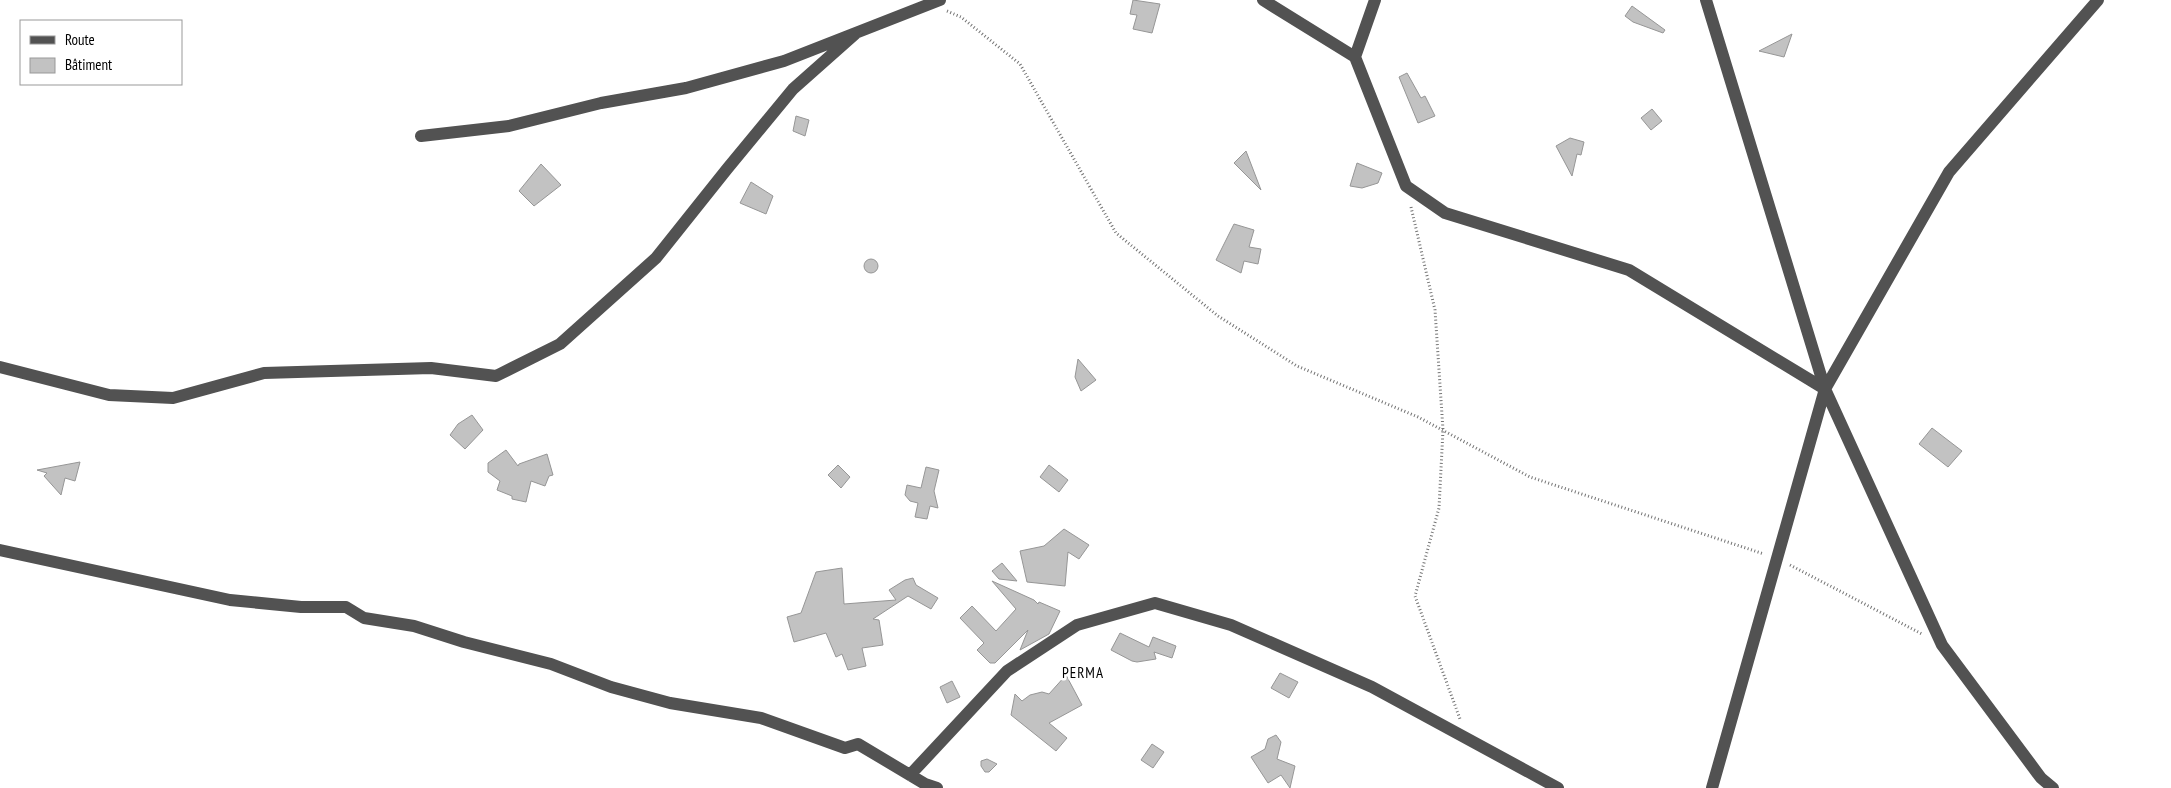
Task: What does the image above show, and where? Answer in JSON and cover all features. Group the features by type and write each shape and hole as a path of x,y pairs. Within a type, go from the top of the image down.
{"street":[{"path":"1263,0 1355,57 1406,186 1445,213 1629,270 1825,389"},
{"path":"1355,57 1375,0"},
{"path":"1706,0 1825,389 1942,645 2042,778 2053,788"},
{"path":"1712,788 1825,389 1949,172 2098,0"},
{"path":"422,136 509,126 601,103 686,88 784,61 855,34 931,1"},
{"path":"0,367 109,395 173,398 264,373 431,368 496,376 560,344 656,258 726,169 793,89 855,34"},
{"path":"0,550 230,600 301,607 346,607 364,618 414,626 464,642 551,664 611,686 670,703 762,718 845,748 858,744 925,784 937,788"},
{"path":"910,775 1007,671 1077,626 1155,603 1231,625 1372,687 1558,788"}],"path":[{"path":"931,1 961,17 1020,64 1116,233 1218,316 1298,366 1418,417 1530,477 1778,558 1942,645"},
{"path":"1406,186 1435,310 1443,430 1439,508 1415,596 1467,739"}],"building":[{"path":"1133,0 1160,4 1152,33 1133,29 1137,15 1130,14"},
{"path":"1632,6 1665,30 1663,33 1633,22 1625,16"},
{"path":"1792,34 1784,57 1759,51"},
{"path":"1407,73 1421,98 1425,96 1435,116 1418,123 1399,77"},
{"path":"1652,109 1662,121 1651,130 1641,118"},
{"path":"796,116 809,120 805,136 793,131"},
{"path":"1570,138 1584,142 1581,155 1577,154 1572,176 1556,146"},
{"path":"1246,151 1261,190 1234,163"},
{"path":"1357,163 1382,173 1378,183 1362,188 1350,186"},
{"path":"541,164 561,185 534,206 519,191"},
{"path":"751,182 773,196 766,214 740,203"},
{"path":"1234,224 1254,230 1249,247 1261,249 1258,264 1244,261 1241,273 1216,260"},
{"path":"871,259 876,261 878,266 876,271 871,273 866,271 864,266 866,261"},
{"path":"1078,359 1096,380 1081,391 1075,377"},
{"path":"472,415 483,430 465,449 450,435 458,424"},
{"path":"1932,428 1962,451 1948,467 1919,444"},
{"path":"506,450 518,466 547,454 553,475 549,476 545,486 531,481 526,502 512,499 512,496 497,490 500,481 488,472 488,463"},
{"path":"80,462 75,481 65,478 61,495 44,476 47,473 37,470"},
{"path":"838,465 850,477 841,488 828,475"},
{"path":"1049,465 1068,480 1059,492 1040,477"},
{"path":"926,467 939,470 934,491 938,508 930,506 927,519 915,517 918,503 910,501 905,495 907,485 921,488"},
{"path":"1064,529 1089,545 1079,559 1068,552 1065,586 1027,582 1020,551 1044,546"},
{"path":"1002,563 1017,581 999,579 992,571"},
{"path":"842,568 844,604 896,600 889,590 905,580 913,578 916,585 938,598 931,609 908,596 873,619 879,620 883,645 862,648 866,666 848,670 842,654 836,657 826,633 794,642 787,617 801,613 816,572"},
{"path":"992,581 1034,600 1038,604 1039,602 1060,611 1049,634 1020,650 1028,630 995,663 990,663 977,650 984,643 960,618 972,606 996,631 1016,609"},
{"path":"1120,633 1149,647 1153,637 1176,646 1172,658 1154,652 1156,659 1132,661 1111,650"},
{"path":"1280,673 1298,682 1289,698 1271,688"},
{"path":"1066,675 1082,705 1049,723 1067,738 1056,751 1011,715 1015,694 1022,701 1030,695 1042,692 1049,694"},
{"path":"952,681 960,697 947,703 940,687"},
{"path":"1276,735 1281,742 1277,759 1295,766 1290,788 1281,775 1268,783 1251,757 1265,749 1268,739"},
{"path":"1152,744 1164,752 1153,768 1141,760"},
{"path":"987,759 997,764 989,772 985,772 981,766 981,761"}],"district":[{"name":"PERMA","path":"1083,673"}]}
